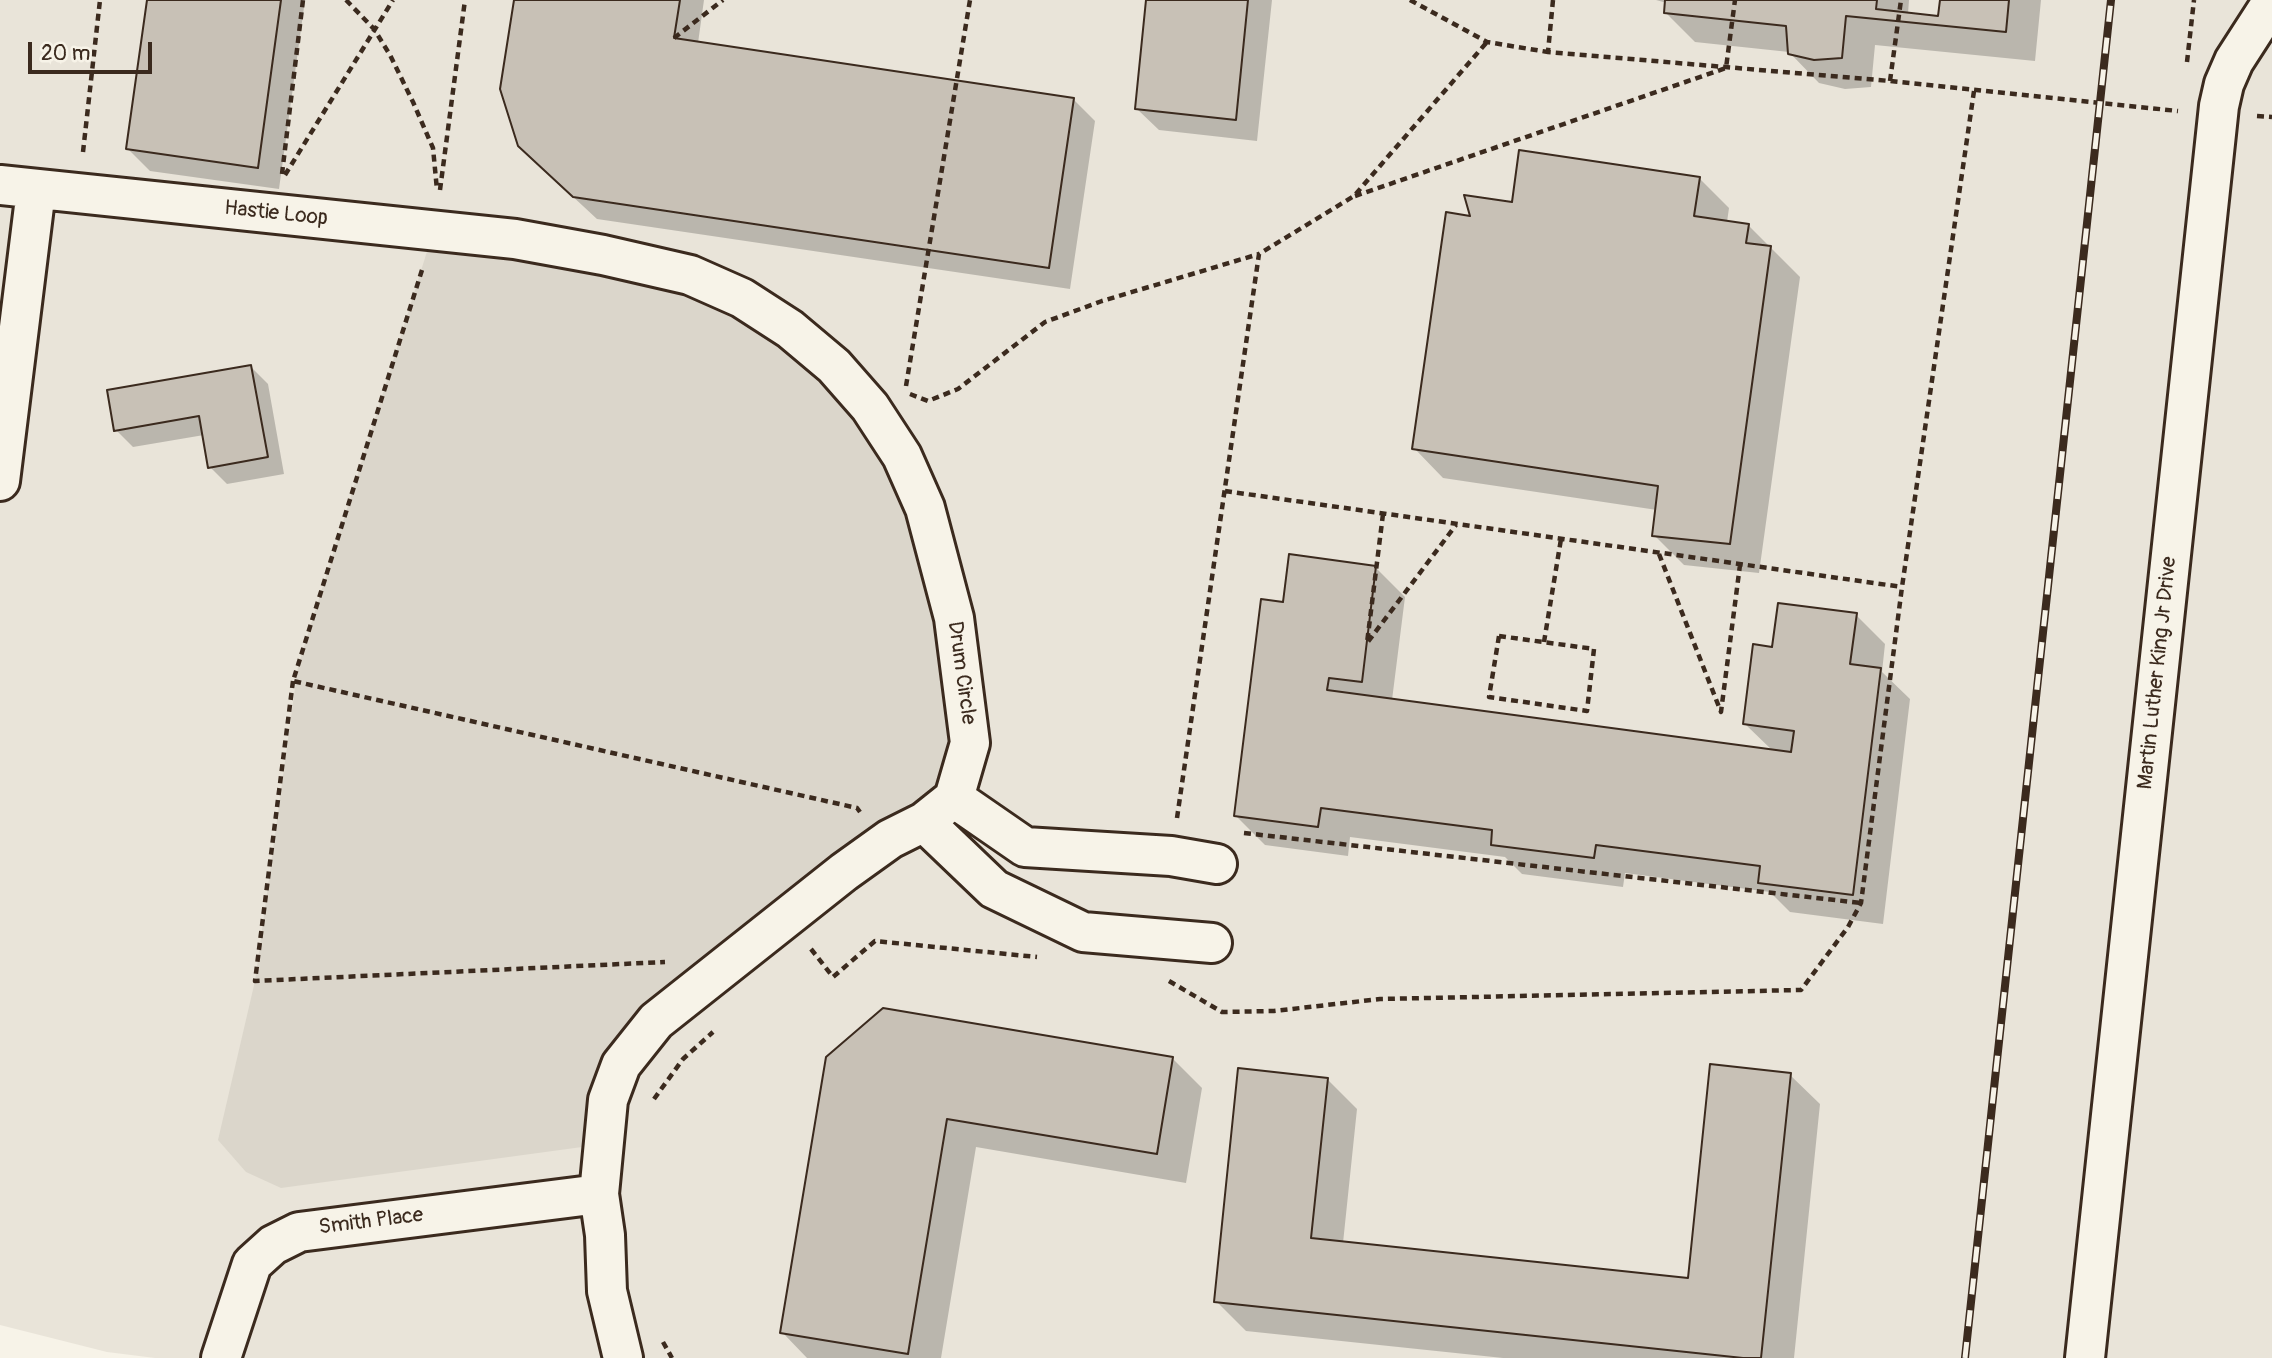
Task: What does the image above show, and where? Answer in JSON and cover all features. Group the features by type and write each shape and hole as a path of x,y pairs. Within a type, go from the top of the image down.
{"street":[{"name":"Martin Luther King Jr Drive","path":"2085,1358 2219,113 2224,84 2234,61 2272,2"},
{"name":"Hastie Loop","path":"18,188 515,239"},
{"path":"0,481 18,188"},
{"name":"Drum Circle","path":"515,239 690,275 742,298 790,329 834,366 870,407 902,456 925,508 954,618 970,743 954,798"},
{"path":"623,1358 607,1291 605,1235 599,1194 608,1100 621,1065 656,1021 890,839 924,822 954,798 1025,847 1171,856 1224,848"},
{"path":"924,822 994,889 1083,932 1212,943"},
{"name":"Smith Place","path":"221,1358 252,1264 273,1245 299,1232 599,1194"}],"path":[{"path":"83,158 100,0"},
{"path":"303,0 281,182 393,0"},
{"path":"346,0 374,29 390,55 432,148 438,201 465,0"},
{"path":"674,38 723,0"},
{"path":"970,0 905,392 928,401 958,389 1045,322 1102,301 1259,254 1354,196 1727,68"},
{"path":"1410,0 1487,42 1548,52 2219,113"},
{"path":"1548,52 1553,0"},
{"path":"1727,68 1735,0"},
{"path":"1890,81 1901,0"},
{"path":"1354,196 1487,42"},
{"path":"1160,976 1222,1012 1275,1011 1380,999 1801,990 1848,927 1861,903 1902,587 1974,91"},
{"path":"434,229 293,681 254,981 668,962"},
{"path":"1176,825 1259,254"},
{"path":"1225,491 1902,587"},
{"path":"1382,514 1367,643 1456,524"},
{"path":"1544,642 1561,539"},
{"path":"1658,553 1721,712 1740,565"},
{"path":"1499,636 1544,642 1594,649 1587,711 1489,697 1499,636"},
{"path":"293,681 857,808 890,839"},
{"path":"1224,848 1861,903"},
{"path":"801,955 819,939"},
{"path":"810,948 833,977 875,941 1039,957"},
{"path":"651,1103 683,1059 720,1025"},
{"path":"660,1335 672,1358"}],"shaded area":[{"path":"0,0 2272,0 2272,1358 155,1358 107,1352 0,1325"},
{"path":"434,229 690,275 870,407 954,618 954,798 656,1021 604,1144 281,1188 246,1172 218,1140 255,981 298,666"}],"building":[{"path":"147,0 281,0 258,168 126,149"},
{"path":"514,0 680,0 674,38 1074,98 1049,268 573,197 518,146 500,89"},
{"path":"1146,0 1248,0 1236,120 1135,109"},
{"path":"1665,0 1877,0 1876,9 1938,16 1940,0 2009,0 2006,32 1846,16 1842,58 1814,60 1788,54 1786,26 1664,13"},
{"path":"1519,150 1700,177 1694,216 1749,224 1746,243 1771,246 1730,544 1652,536 1658,486 1412,449 1446,212 1470,216 1464,195 1512,202"},
{"path":"251,365 268,457 208,468 199,416 114,431 107,390"},
{"path":"1289,554 1376,566 1362,682 1329,678 1327,690 1791,752 1794,731 1743,724 1753,644 1772,647 1778,603 1857,613 1850,664 1881,668 1853,895 1758,883 1760,866 1596,845 1594,858 1491,845 1492,830 1321,808 1318,827 1234,816 1261,599 1283,602"},
{"path":"883,1008 1173,1057 1157,1154 947,1119 908,1354 780,1333 826,1057"},
{"path":"1710,1064 1791,1073 1761,1358 1214,1302 1238,1068 1328,1078 1311,1238 1688,1278"}],"railway":[{"path":"1965,1358 2111,0"}]}
